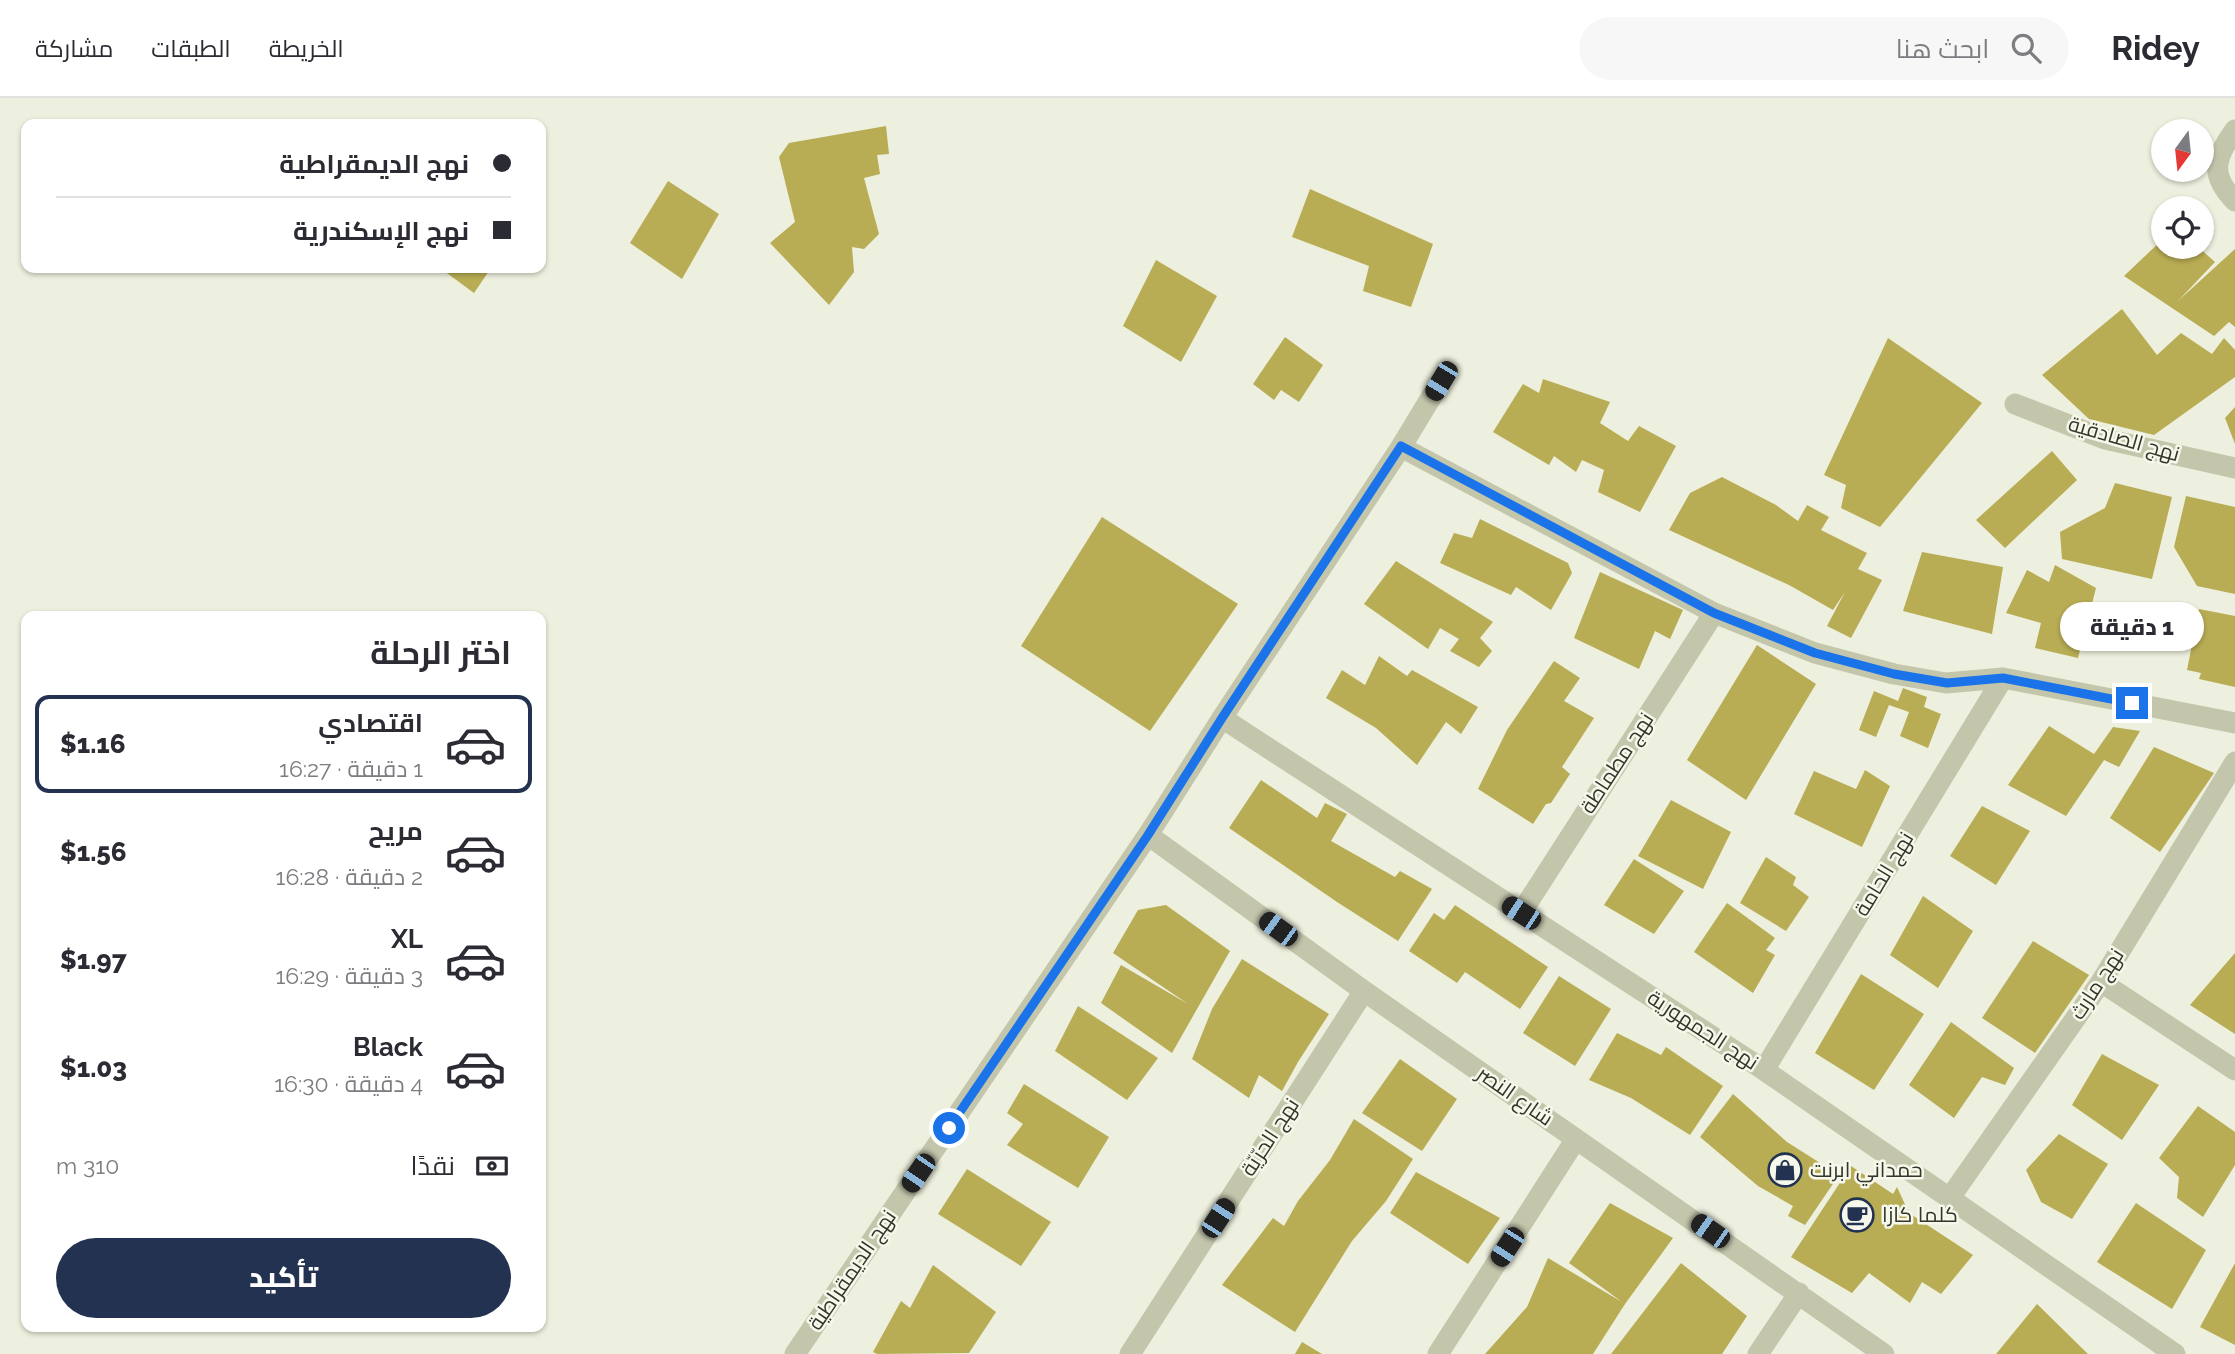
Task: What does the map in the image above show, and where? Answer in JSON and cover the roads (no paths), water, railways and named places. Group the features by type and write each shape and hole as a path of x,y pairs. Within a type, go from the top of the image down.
{"street":[{"path":"2235,130 2221,151 2216,171 2225,191 2235,201"},
{"name":"نهج الديمقراطية","path":"795,1354 1148,835 1441,381"},
{"name":"نهج الصادقية","path":"2015,404 2105,439 2235,468"},
{"path":"1401,446 1714,613 1815,653 1894,674 1947,683 2003,678 2235,723"},
{"name":"نهج مطماطة","path":"1521,913 1714,613"},
{"name":"نهج الحامة","path":"1764,1070 2003,678"},
{"name":"نهج الجمهورية","path":"1222,718 1764,1070 2175,1354"},
{"name":"نهج مارث","path":"1949,1199 2101,982 2235,762"},
{"name":"شارع النصر","path":"1148,835 1364,991 1884,1354"},
{"path":"2101,982 2235,1070"},
{"name":"نهج الحرّيّة","path":"1130,1354 1364,991"},
{"path":"1438,1354 1576,1139"},
{"path":"1758,1354 1799,1293"}],"place":[{"name":"حمداني ابرنت","path":"1785,1170"},
{"name":"كلما كازا","path":"1857,1215"}]}
